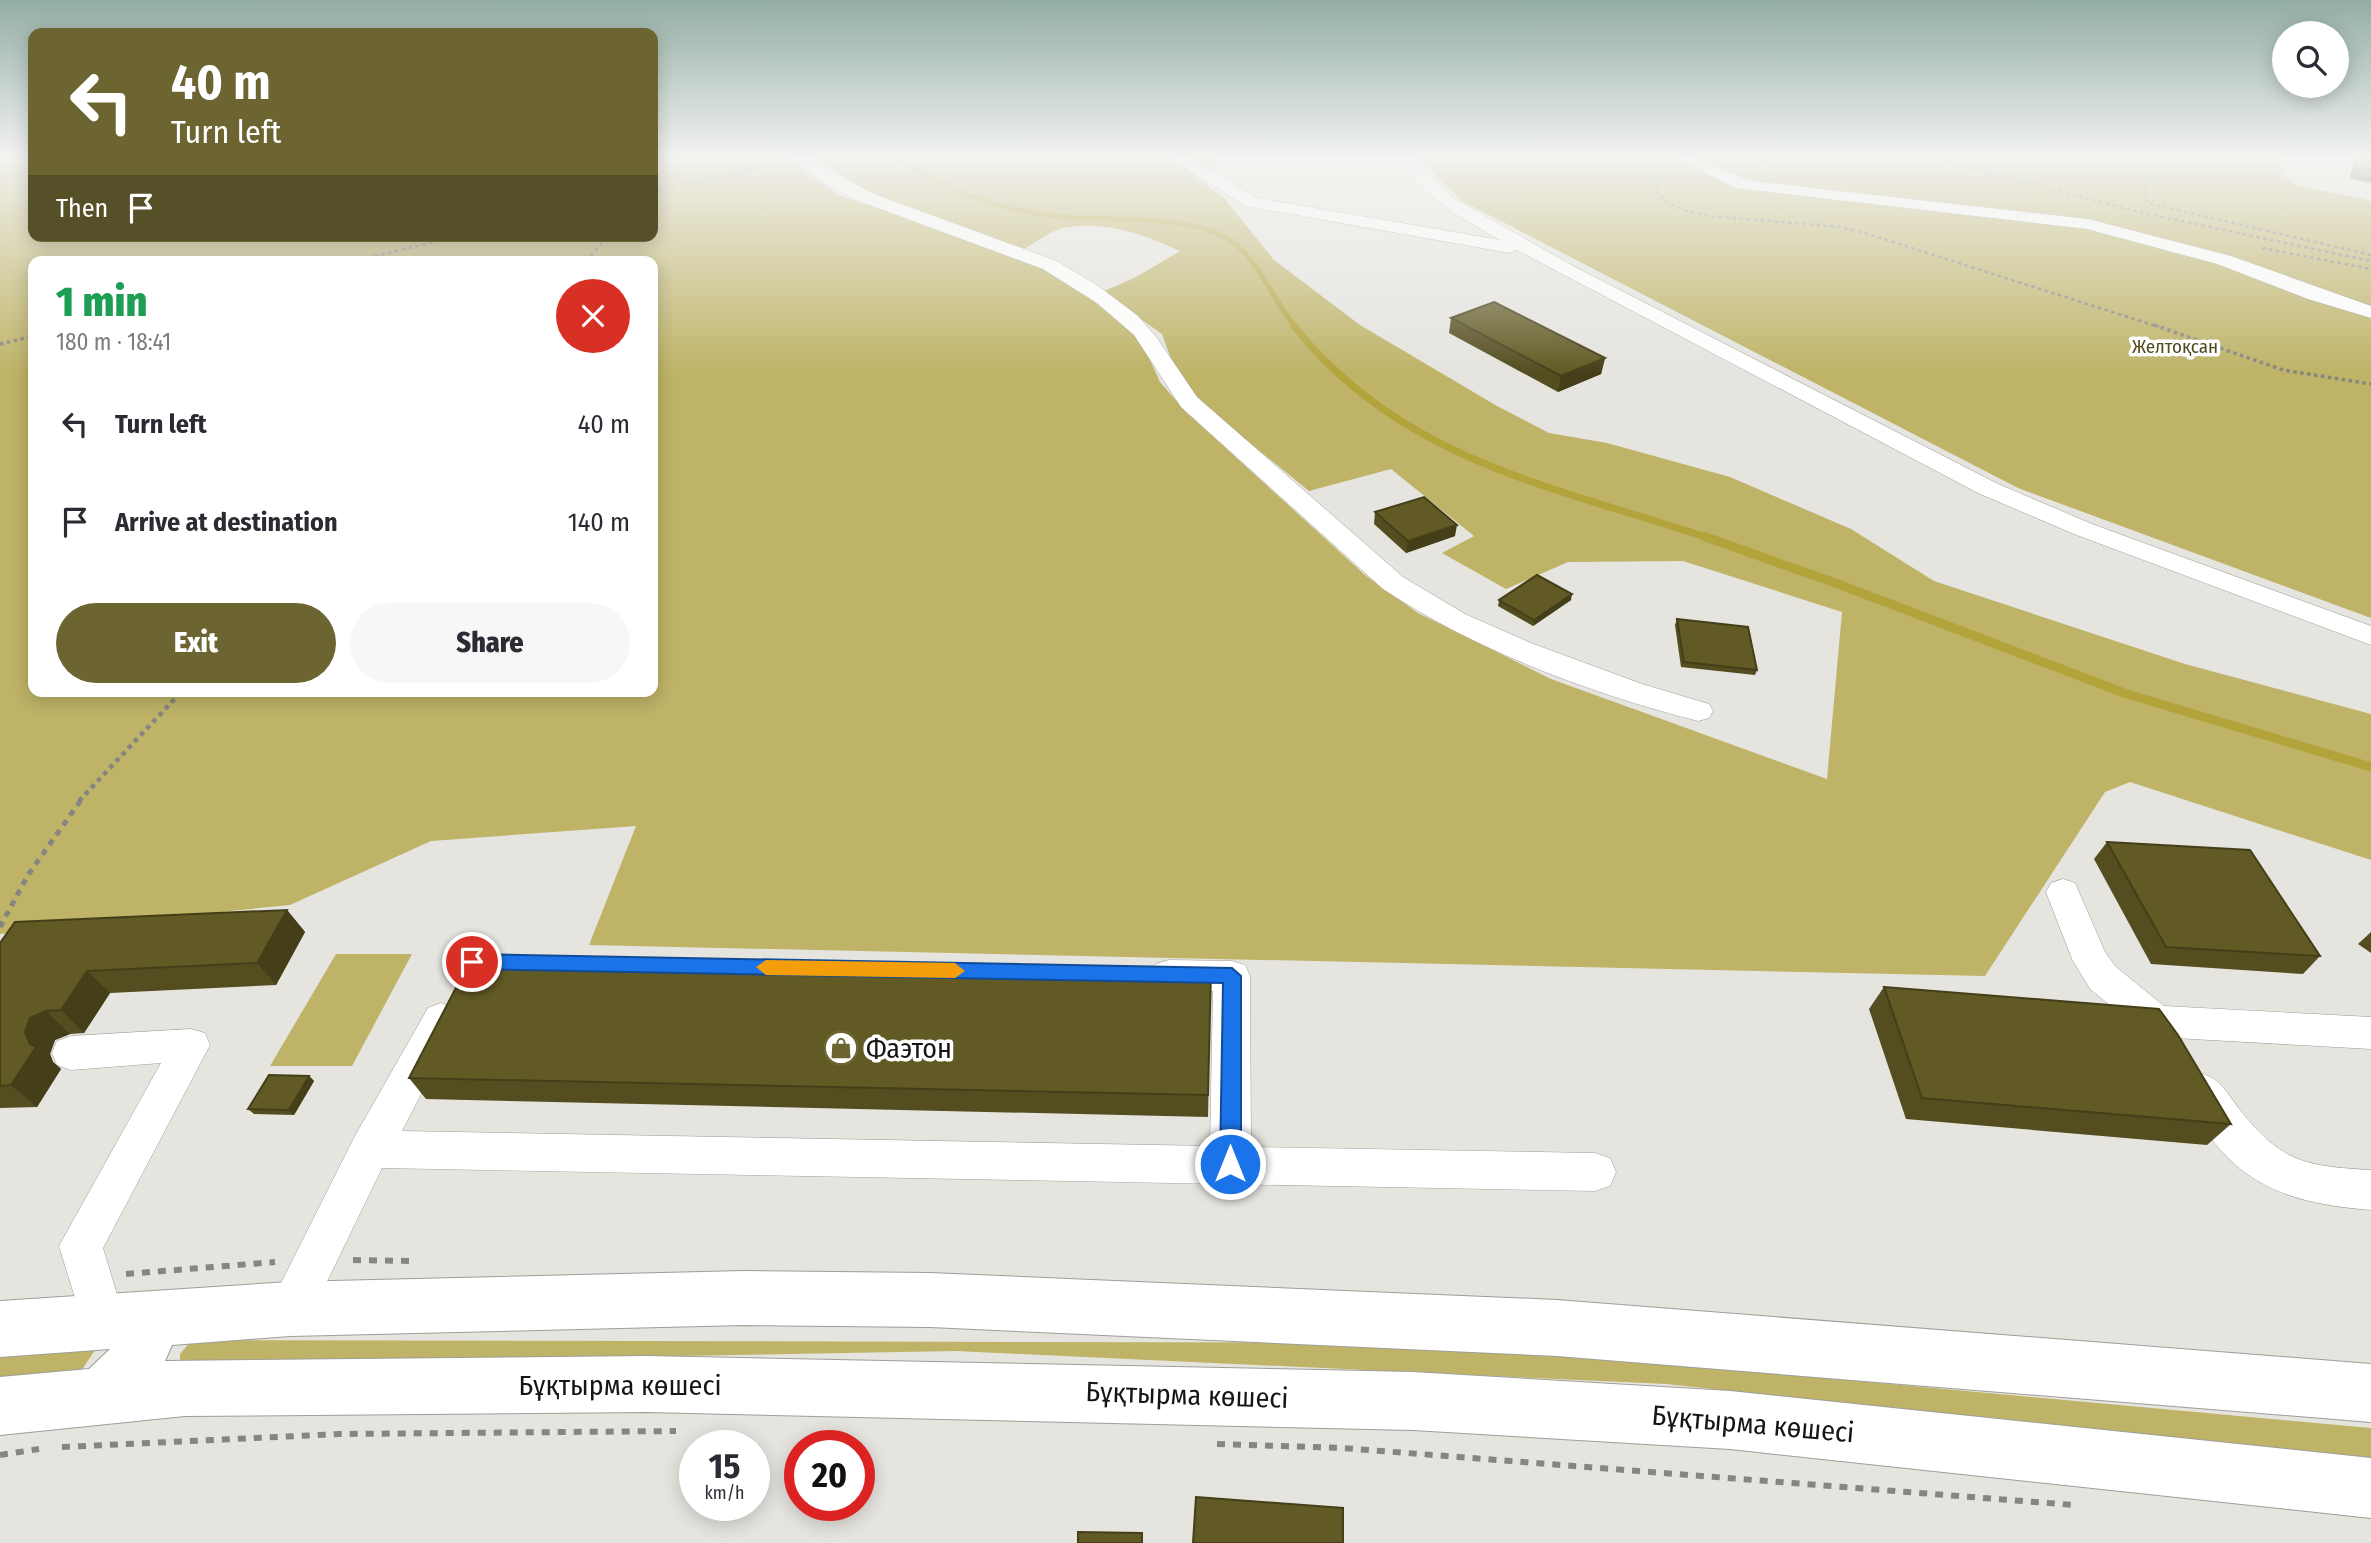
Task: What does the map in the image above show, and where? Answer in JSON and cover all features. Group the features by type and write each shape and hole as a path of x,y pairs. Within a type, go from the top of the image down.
{"main road":[{"path":"0,1329 290,1310 744,1298 957,1301 1557,1328 2371,1393"},
{"path":"102,1395 122,1379 145,1349 125,1319"},
{"name":"Бұқтырма көшесі","path":"0,1406 184,1388 647,1384 1413,1402 1730,1420 2371,1488"}],"street":[{"path":"952,229 1050,265 1074,278 1149,339 1171,384 1189,402 1393,583 1425,605 1485,636 1652,700 1698,711"},
{"path":"1406,229 1532,251"},
{"path":"1494,229 1987,488 2082,529 2371,636"},
{"path":"2107,229 2224,260 2315,295 2371,312"},
{"path":"2063,892 2090,959 2103,978 2156,1021 2239,1144 2264,1166 2293,1180 2318,1186 2371,1190"},
{"path":"1135,974 1232,976 1230,1164"},
{"path":"290,1310 369,1149 459,985"},
{"path":"2156,1021 2371,1033"},
{"path":"71,1053 191,1045 81,1246 125,1319"},
{"path":"369,1149 1595,1172"}],"path":[{"path":"1849,229 1965,267 2096,305 2283,370 2371,384"},
{"path":"2219,229 2371,261"},
{"path":"2259,229 2371,256"},
{"path":"375,256 434,242"},
{"path":"590,256 603,242"},
{"path":"0,344 28,337"},
{"path":"0,927 28,875 72,809 176,697"},
{"path":"55,1447 340,1434 679,1431"},
{"path":"1205,1444 1343,1448 2080,1505"},
{"path":"0,1455 44,1449"}],"green space":[{"path":"0,229 28,229 28,242 658,242 658,229 938,229 1036,262 1085,294 1141,340 1160,382 1185,411 1365,575 1418,613 1551,679 1827,779 1842,612 1683,561 1568,562 1506,589 1442,553 1474,536 1391,469 1309,491 1181,387 1162,334 1102,292 1136,277 1180,251 1118,229 1249,229 1274,260 1360,325 1497,406 1549,433 1607,443 1730,477 1851,529 1934,581 2185,664 2371,714 2371,860 2130,782 2105,792 1985,976 589,945 636,826 431,841 290,905 0,934"},
{"path":"965,229 1060,229 1024,249"},
{"name":"Желтоқсан","path":"1516,229 2371,229 2371,618 2018,488"},
{"path":"336,954 412,954 352,1066 270,1066"},
{"path":"103,1338 81,1371 0,1378 0,1347"},
{"path":"192,1340 1443,1343 2371,1428 2371,1459 1666,1384 956,1351 180,1365 180,1354"}],"building":[{"path":"1494,302 1605,358 1561,376 1451,318"},
{"path":"1424,497 1457,525 1408,541 1375,512"},
{"path":"1537,575 1572,594 1534,620 1499,600"},
{"path":"1677,619 1748,627 1757,670 1684,662"},
{"path":"2107,842 2250,850 2320,956 2166,947"},
{"path":"287,910 257,963 87,971 61,1010 46,1011 30,1018 25,1032 30,1044 36,1047 11,1085 0,1086 0,943 15,922"},
{"name":"Фаэтон","path":"472,957 1211,972 1208,1095 409,1078"},
{"path":"1884,987 2159,1009 2178,1035 2231,1124 1922,1098"},
{"path":"269,1075 309,1076 289,1110 248,1109"},
{"path":"1196,1497 1343,1508 1343,1543 1193,1543"},
{"path":"1078,1532 1142,1533 1142,1543 1078,1543"}],"waterway":[{"path":"1203,229 1218,234 1244,253 1260,272 1295,327"},
{"path":"1293,325 1335,371 1382,408 1431,438 1483,463 1537,484 1708,538"},
{"path":"1703,536 1838,584 2127,694 2371,767"}],"slow traffic":[{"path":"766,967 955,971"}],"place":[{"name":"Фаэтон","path":"841,1048"}],"route":[{"path":"472,962 1232,976 1230,1164"}]}
